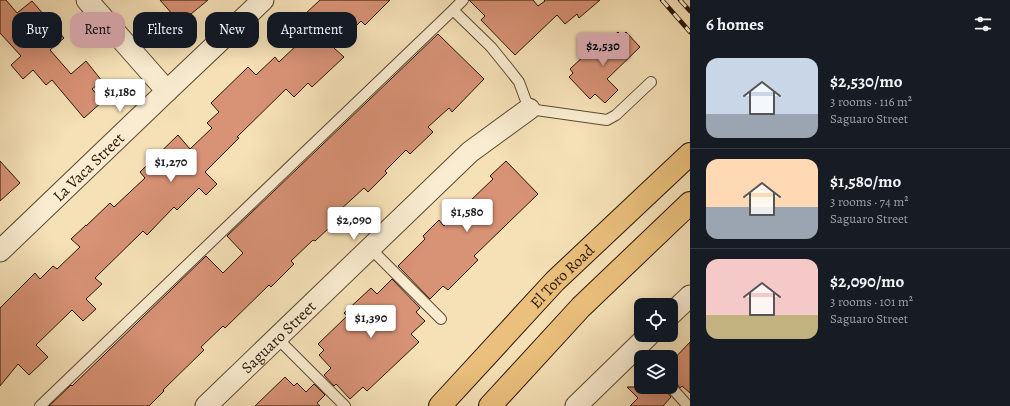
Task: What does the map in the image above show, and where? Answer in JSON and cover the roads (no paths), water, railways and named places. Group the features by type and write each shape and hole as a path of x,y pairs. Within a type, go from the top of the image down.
{"main road":[{"name":"El Toro Road","path":"440,406 555,281 690,154"},
{"path":"490,406 581,307 690,202"}],"street":[{"path":"87,0 167,91"},
{"name":"La Vaca Street","path":"0,251 263,0"},
{"name":"Saguaro Street","path":"206,406 470,152 529,109"},
{"path":"678,307 690,296"},
{"path":"576,406 634,356"}],"lane":[{"path":"40,406 463,0"},
{"path":"453,10 491,47 519,82 529,109 607,120 616,115 651,82"},
{"path":"370,248 441,319"},
{"path":"277,338 345,406"},
{"path":"677,394 688,406"}],"railway":[{"path":"662,0 690,32"},
{"path":"680,0 690,11"}]}
